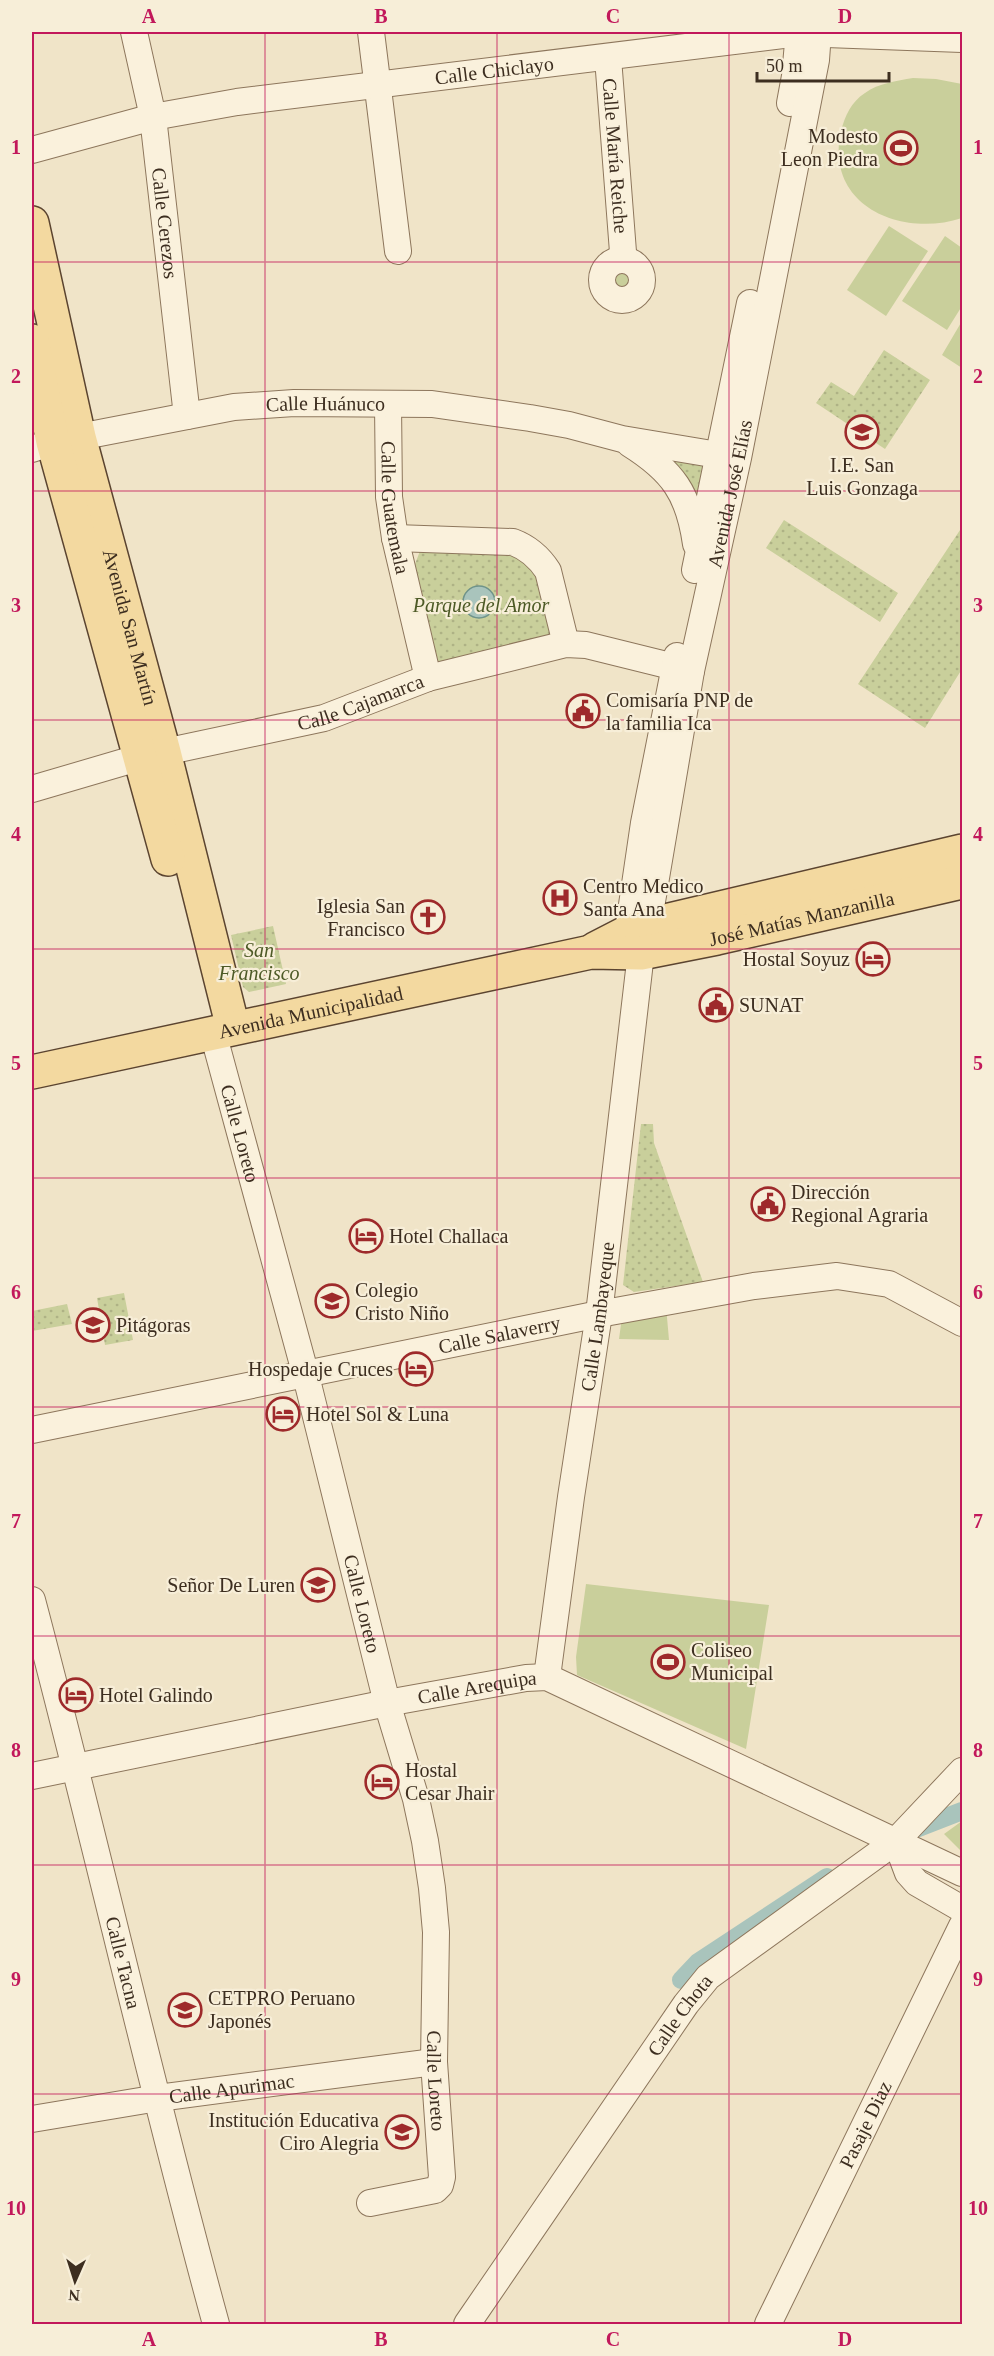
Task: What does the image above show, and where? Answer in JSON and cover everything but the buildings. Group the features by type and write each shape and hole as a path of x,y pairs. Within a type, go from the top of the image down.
{"main road":[{"name":"Avenida San Martín","path":"32,223 54,443"},
{"name":"Avenida San Martín","path":"32,341 54,443 153,755 223,1030"},
{"name":"José Matías Manzanilla","path":"639,937 963,851"},
{"name":"José Matías Manzanilla","path":"639,937 717,938 963,882"},
{"name":"Avenida Municipalidad","path":"32,1071 591,951 639,937"}],"street":[{"name":"Calle Cerezos","path":"134,32 153,117 187,416"},
{"path":"371,32 398,251"},
{"name":"Calle Chiclayo","path":"32,150 153,117 237,102 609,57 660,41 809,32 963,39"},
{"name":"Avenida José Elías","path":"683,669 728,457 729,398 795,76 809,32"},
{"name":"Calle María Reiche","path":"609,57 623,258"},
{"name":"Calle Huánuco","path":"54,443 234,407 294,403 432,404 569,425 622,439"},
{"name":"Calle Guatemala","path":"388,404 389,497 395,538 428,678"},
{"path":"622,439 728,457"},
{"path":"622,439 661,466 678,485 690,515 697,560"},
{"name":"Avenida José Elías","path":"639,937 683,669 697,560 728,457"},
{"path":"395,538 513,542 524,547 543,562 548,571 566,644"},
{"name":"Calle Cajamarca","path":"32,789 153,755 324,718 428,678 566,644 586,645 683,669"},
{"name":"Calle Lambayeque","path":"547,1677 569,1509 599,1314 639,937"},
{"name":"Calle Loreto","path":"223,1030 387,1703 416,1799 432,1888 437,1970 434,2062 442,2177 440,2185 435,2190 370,2203"},
{"name":"Calle Salaverry","path":"32,1430 305,1372 599,1314 754,1286 837,1276 889,1284 963,1323"},
{"name":"Calle Tacna","path":"32,1600 76,1768 188,2222 216,2325"},
{"name":"Calle Arequipa","path":"32,1776 387,1703 526,1678 547,1677 963,1873"},
{"name":"Calle Chota","path":"467,2325 686,2004 708,1977 896,1841 963,1771"},
{"path":"896,1841 908,1873 917,1883 963,1909"},
{"name":"Pasaje Diaz","path":"768,2325 963,1926"},
{"name":"Calle Apurimac","path":"32,2119 158,2098 434,2062"}],"green space":[{"name":"Modesto Leon Piedra","path":"913,78 936,79 962,84 962,218 939,223 915,223 893,219 873,210 856,197 844,179 839,157 841,131 852,105 876,87"},
{"path":"889,226 928,251 886,316 847,290"},
{"path":"945,236 962,248 962,306 947,330 902,301"},
{"path":"618,267 626,267 633,274 633,282 626,289 618,289 611,282 611,274"},
{"path":"962,321 962,368 942,355"},
{"path":"884,350 930,380 885,449 816,403 831,382 854,396"},
{"path":"666,458 709,462 700,502 690,484"},
{"path":"784,520 898,593 880,622 766,548"},
{"path":"962,527 962,669 925,728 858,684"},
{"name":"Parque del Amor","path":"420,551 511,554 522,560 537,578 545,599 552,634 439,666 415,564"},
{"name":"San Francisco","path":"273,926 286,984 249,992 243,987 231,935"},
{"path":"641,1124 653,1124 654,1143 703,1282 634,1292 623,1285"},
{"path":"124,1293 133,1340 105,1345 97,1298"},
{"path":"67,1304 72,1324 32,1331 32,1311"},
{"path":"666,1306 669,1340 619,1339 622,1317"},
{"name":"Coliseo Municipal","path":"586,1584 769,1605 746,1749 577,1675 576,1657"},
{"path":"962,1821 962,1852 944,1834"}],"water":[{"path":"479,586 490,591 495,602 490,613 479,618 468,613 463,602 468,591"}],"waterway":[{"path":"908,1832 962,1811"},
{"path":"681,1980 698,1962 827,1877"}],"place":[{"name":"Modesto Leon Piedra","path":"901,148"},
{"name":"I.E. San Luis Gonzaga","path":"862,432"},
{"name":"Comisaría PNP de la familia Ica","path":"583,711"},
{"name":"Centro Medico Santa Ana","path":"560,898"},
{"name":"Iglesia San Francisco","path":"428,917"},
{"name":"Hostal Soyuz","path":"873,959"},
{"name":"SUNAT","path":"716,1005"},
{"name":"Dirección Regional Agraria","path":"768,1204"},
{"name":"Hotel Challaca","path":"366,1236"},
{"name":"Colegio Cristo Niño","path":"332,1301"},
{"name":"Pitágoras","path":"93,1325"},
{"name":"Hospedaje Cruces","path":"416,1369"},
{"name":"Hotel Sol & Luna","path":"283,1414"},
{"name":"Señor De Luren","path":"318,1585"},
{"name":"Coliseo Municipal","path":"668,1662"},
{"name":"Hotel Galindo","path":"76,1695"},
{"name":"Hostal Cesar Jhair","path":"382,1782"},
{"name":"CETPRO Peruano Japonés","path":"185,2010"},
{"name":"Institución Educativa Ciro Alegria","path":"402,2132"}]}
